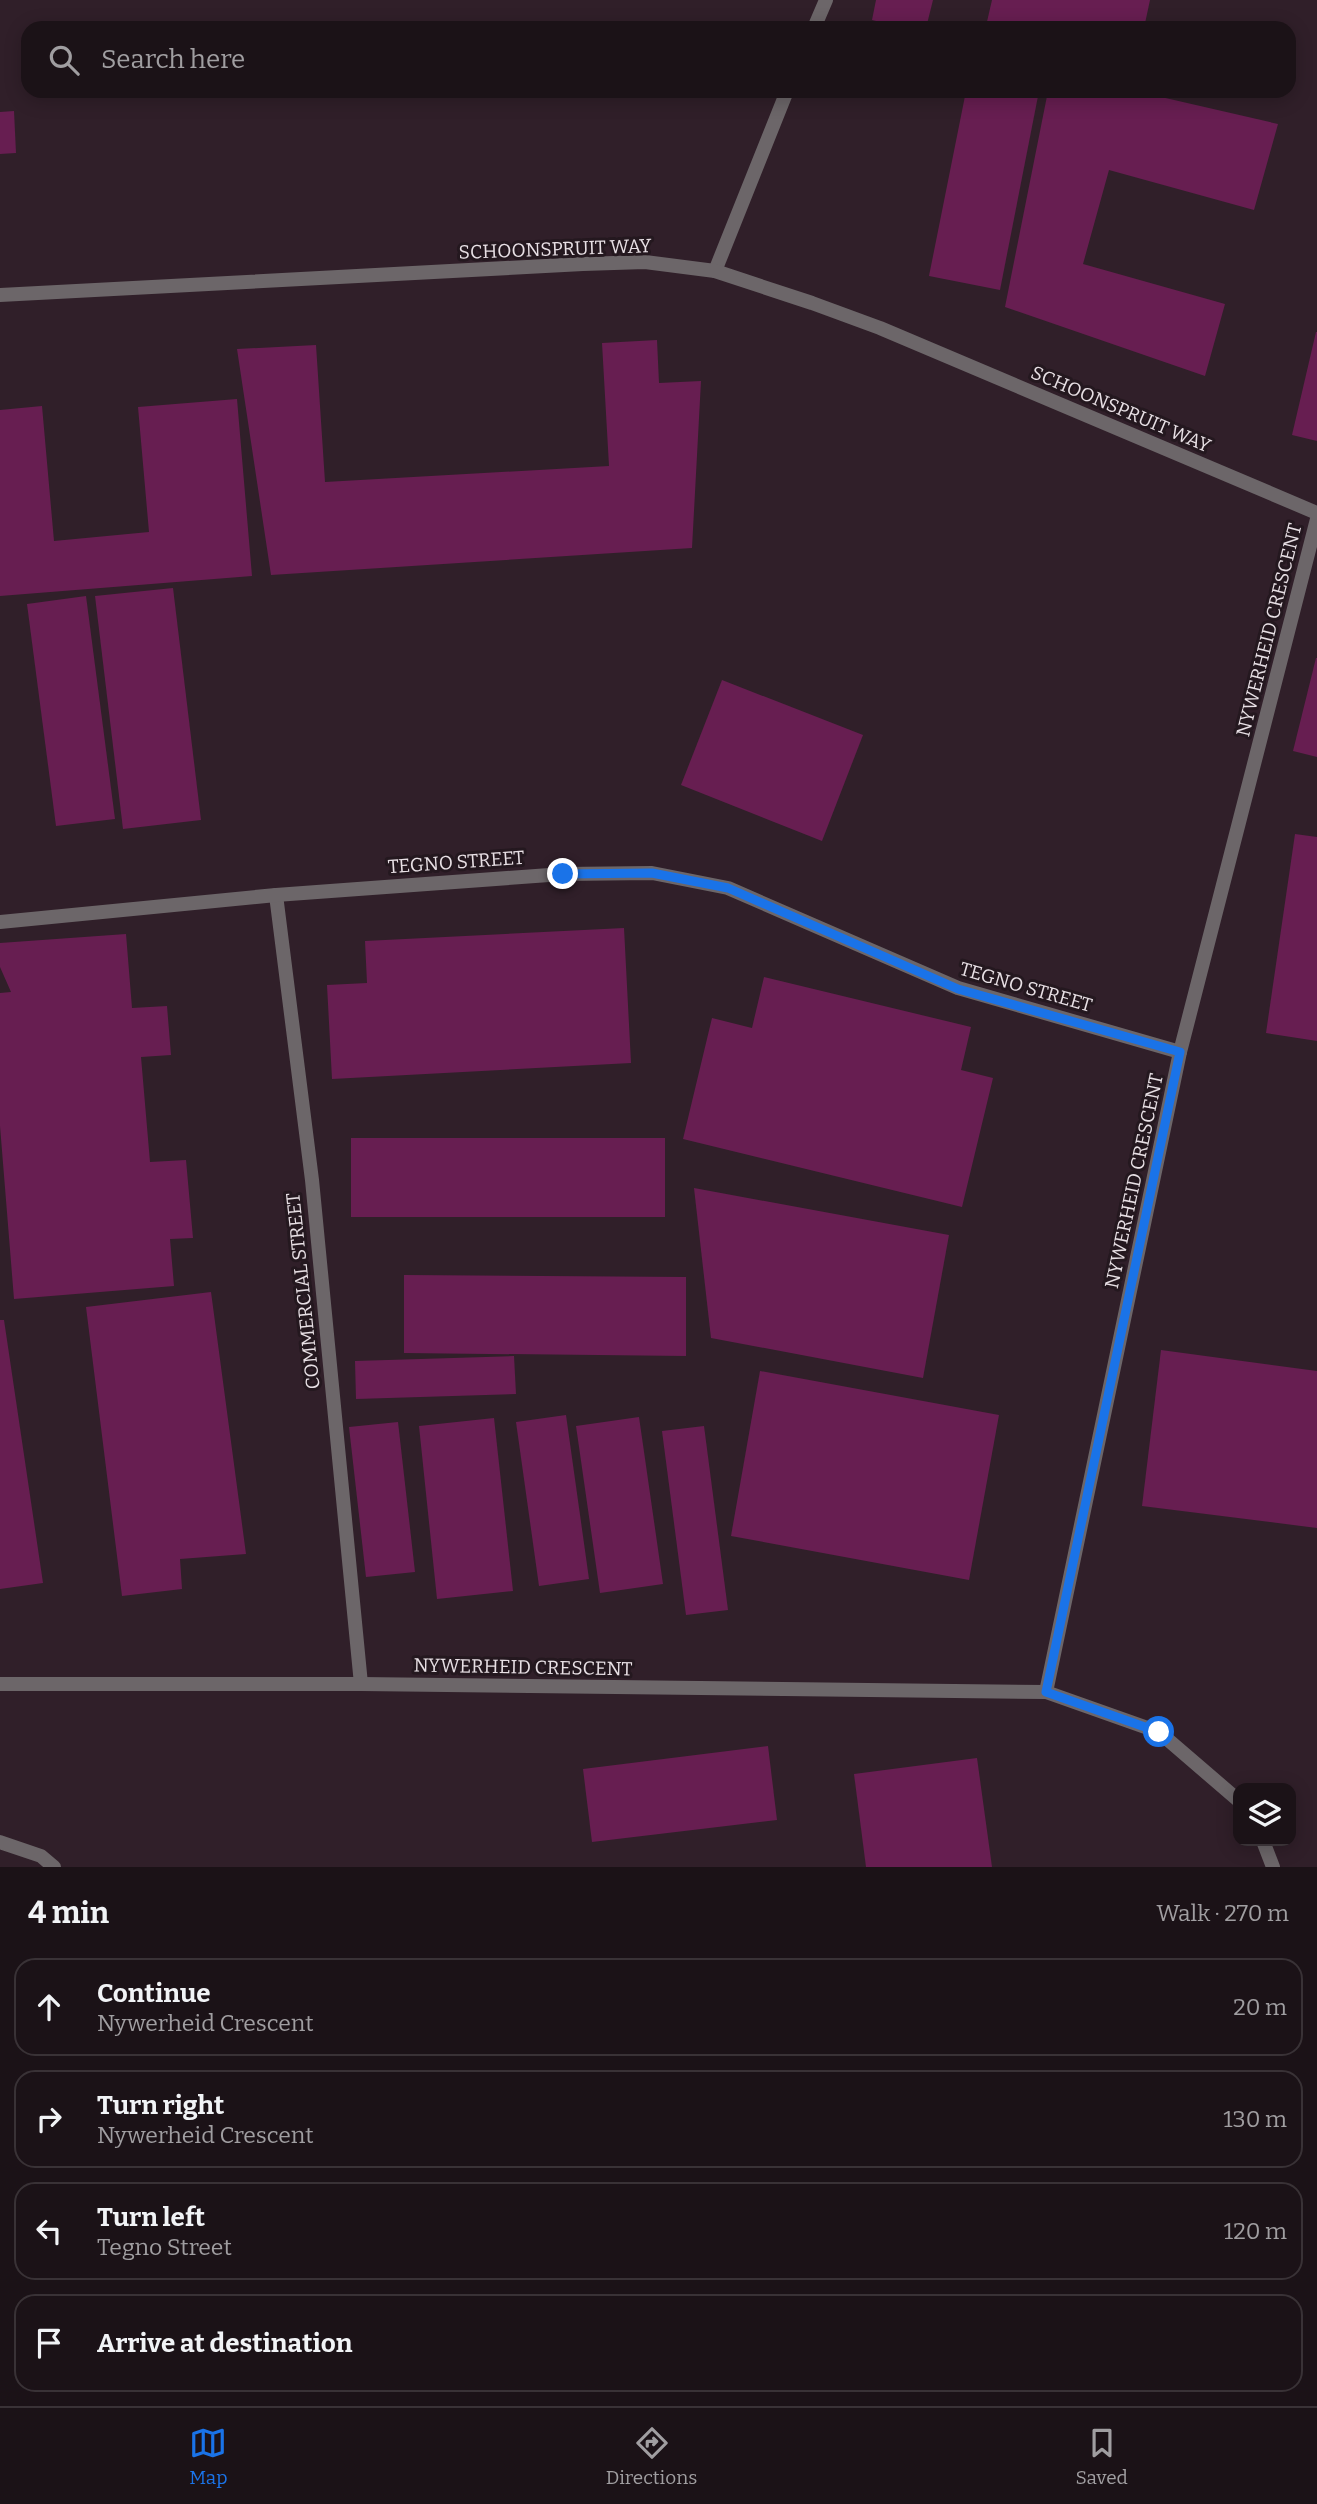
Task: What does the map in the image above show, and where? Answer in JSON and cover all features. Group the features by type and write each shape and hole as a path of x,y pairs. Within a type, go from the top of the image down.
{"street":[{"path":"817,21 826,0"},
{"path":"715,271 784,98"},
{"name":"SCHOONSPRUIT WAY","path":"0,295 583,264 646,262 715,271 880,328 1317,516"},
{"name":"NYWERHEID CRESCENT","path":"1046,1692 1180,1052 1317,516"},
{"name":"TEGNO STREET","path":"0,922 276,895 563,874 652,873 728,888 958,989 1180,1052"},
{"name":"COMMERCIAL STREET","path":"276,895 312,1180 361,1684"},
{"name":"NYWERHEID CRESCENT","path":"0,1684 361,1684 1046,1692 1159,1732 1233,1796"},
{"path":"0,1842 41,1856 54,1867"},
{"path":"1265,1846 1273,1867"}],"shaded area":[{"path":"0,0 1317,0 1317,1867 0,1867"}],"building":[{"path":"876,0 933,0 928,21 872,20"},
{"path":"992,0 1150,0 1146,21 987,21"},
{"path":"965,98 1038,98 1000,290 929,276"},
{"path":"1047,98 1165,98 1278,124 1254,210 1109,170 1083,264 1225,304 1205,376 1005,307"},
{"path":"14,111 16,153 0,154 0,112"},
{"path":"1317,332 1317,441 1292,435"},
{"path":"657,340 659,383 701,381 692,548 271,575 237,349 316,345 325,482 609,466 602,343"},
{"path":"237,399 252,576 0,596 0,410 42,406 54,541 149,532 138,407"},
{"path":"173,588 201,820 123,829 95,596"},
{"path":"86,596 115,819 56,826 27,604"},
{"path":"1317,658 1317,757 1293,751"},
{"path":"722,680 863,735 822,841 681,785"},
{"path":"1295,834 1317,837 1317,1041 1266,1033"},
{"path":"624,928 631,1063 332,1079 327,985 367,983 365,941"},
{"path":"126,934 132,1008 167,1006 171,1055 141,1057 150,1162 186,1160 193,1238 170,1239 174,1286 14,1299 0,1126 0,993 11,992 0,967 0,943"},
{"path":"764,977 971,1027 961,1070 993,1078 962,1207 683,1139 712,1018 752,1028"},
{"path":"351,1138 665,1138 665,1217 351,1217"},
{"path":"694,1188 949,1235 923,1378 711,1338"},
{"path":"404,1275 686,1277 686,1356 404,1353"},
{"path":"211,1292 246,1554 180,1559 182,1589 122,1596 86,1307"},
{"path":"0,1320 4,1320 43,1583 0,1589"},
{"path":"1161,1350 1317,1371 1317,1528 1142,1506"},
{"path":"514,1356 516,1394 356,1399 355,1361"},
{"path":"760,1371 999,1415 969,1580 731,1536"},
{"path":"566,1415 589,1579 539,1586 516,1422"},
{"path":"639,1417 663,1584 600,1593 576,1426"},
{"path":"494,1418 513,1591 437,1599 419,1426"},
{"path":"398,1422 415,1572 366,1577 349,1427"},
{"path":"704,1426 728,1610 686,1615 662,1431"},
{"path":"768,1746 777,1820 592,1842 583,1769"},
{"path":"977,1758 992,1867 866,1867 854,1774"}],"route":[{"path":"563,874 652,873 728,888 958,989 1180,1052 1046,1692 1159,1732"}]}
